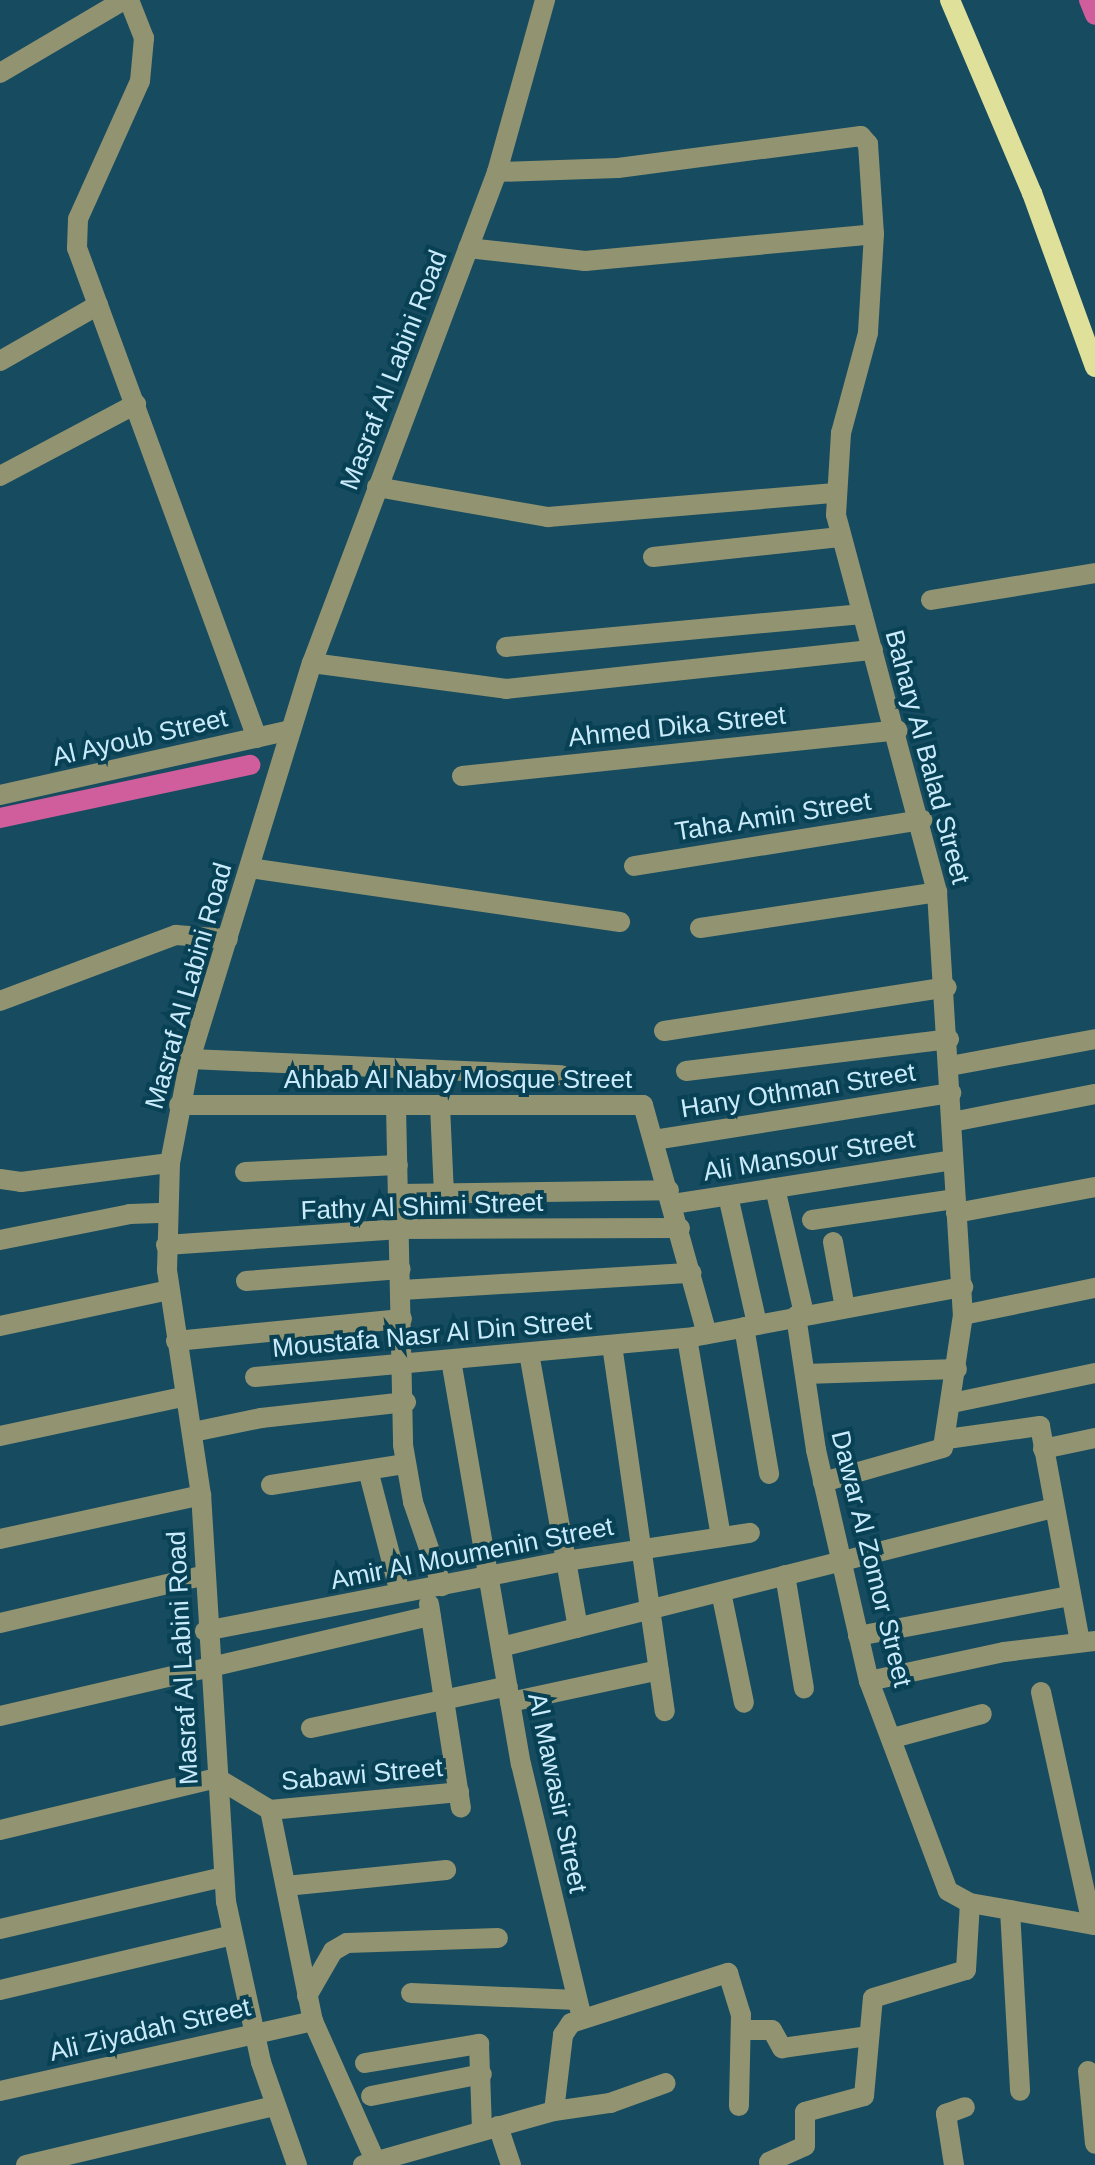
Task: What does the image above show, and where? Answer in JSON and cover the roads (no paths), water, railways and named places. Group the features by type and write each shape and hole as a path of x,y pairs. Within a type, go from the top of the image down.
{"main road":[{"path":"950,0 1032,193 1095,367"}],"street":[{"path":"0,73 127,0 144,38 140,81 76,229 77,248 257,738"},
{"name":"Masraf Al Labini Road","path":"291,2164 254,2032 232,1935 223,1877 205,1631 201,1495 169,1290 166,1213 170,1163 190,1059 312,663 497,172 545,0"},
{"name":"Bahary Al Balad Street","path":"497,172 618,168 861,136 868,144 874,234 867,342 841,433 835,493 840,537 898,730 937,892 947,987 955,1206 963,1287 963,1315 947,1439"},
{"path":"468,248 585,261 874,234"},
{"path":"0,361 98,305"},
{"path":"0,476 136,404"},
{"path":"377,487 548,517 835,493"},
{"path":"653,557 840,537"},
{"path":"931,600 1095,573"},
{"path":"506,647 862,614"},
{"path":"312,663 506,689 873,650"},
{"name":"Al Ayoub Street","path":"0,795 291,730"},
{"name":"Ahmed Dika Street","path":"462,776 898,730"},
{"name":"Taha Amin Street","path":"634,866 922,820"},
{"path":"250,868 620,922"},
{"path":"700,928 937,892"},
{"path":"0,1001 176,935 228,939"},
{"path":"664,1031 947,987"},
{"path":"686,1071 949,1039"},
{"path":"950,1066 1095,1039"},
{"path":"190,1059 562,1075"},
{"name":"Hany Othman Street","path":"654,1140 951,1093"},
{"path":"952,1122 1095,1094"},
{"name":"Ahbab Al Naby Mosque Street","path":"179,1105 643,1105 692,1273 721,1537"},
{"path":"396,1106 406,1402 405,1464 434,1587 431,1616 444,1700"},
{"path":"440,1106 444,1194"},
{"name":"Ali Mansour Street","path":"399,1194 728,1196 953,1160"},
{"path":"0,1179 21,1182 170,1163"},
{"path":"245,1172 398,1165"},
{"path":"812,1220 955,1206 1095,1187"},
{"name":"Dawar Al Zomor Street","path":"775,1188 800,1315 805,1374 823,1482 869,1681 948,1891 970,1903"},
{"path":"728,1196 750,1326 769,1474"},
{"path":"0,1240 130,1214 166,1213"},
{"name":"Fathy Al Shimi Street","path":"166,1245 400,1229 680,1228"},
{"path":"833,1242 845,1308"},
{"path":"246,1281 692,1273"},
{"name":"Moustafa Nasr Al Din Street","path":"255,1377 697,1336 963,1287"},
{"path":"963,1315 1095,1288"},
{"path":"0,1326 169,1290"},
{"path":"176,1341 402,1319"},
{"name":"Moustafa Nasr Al Din Street","path":"612,1345 665,1711"},
{"path":"529,1353 578,1628"},
{"name":"Al Mawasir Street","path":"451,1360 509,1694 580,2010"},
{"path":"805,1374 957,1369"},
{"path":"952,1403 1095,1373"},
{"path":"0,1436 186,1396"},
{"path":"193,1432 261,1418 406,1402"},
{"path":"823,1482 938,1452 947,1439 1036,1424 1070,1596 1088,1641 869,1681"},
{"path":"1043,1449 1095,1438"},
{"path":"271,1485 405,1464"},
{"path":"368,1470 400,1593"},
{"path":"0,1539 201,1495"},
{"path":"501,1647 1053,1508"},
{"name":"Amir Al Moumenin Street","path":"205,1631 566,1561 750,1533"},
{"path":"785,1575 804,1688"},
{"path":"0,1623 202,1576"},
{"path":"721,1592 744,1703"},
{"path":"858,1636 1070,1596"},
{"path":"0,1716 210,1670 431,1616"},
{"path":"311,1728 444,1700 509,1694 659,1670"},
{"path":"769,2162 803,2150 805,2112 864,2096 873,1998 966,1970 970,1903 1094,1924 1041,1692"},
{"name":"Sabawi Street","path":"270,1810 460,1800 444,1700"},
{"path":"893,1738 982,1714"},
{"path":"0,1830 217,1778 270,1810 313,2021 372,2164 554,2111 610,2103 666,2083"},
{"path":"286,1886 446,1870"},
{"path":"0,1929 223,1877"},
{"path":"1010,1910 1020,2091"},
{"path":"0,1990 232,1935"},
{"path":"307,1996 333,1951 347,1943 498,1938"},
{"path":"411,1993 580,2010 725,1973 734,1977 742,2030 739,2106"},
{"path":"554,2111 565,2028 580,2010"},
{"name":"Ali Ziyadah Street","path":"0,2091 313,2021"},
{"path":"742,2030 772,2030 782,2048 869,2036"},
{"path":"365,2063 478,2043 490,2128 511,2165"},
{"path":"1088,2071 1095,2144"},
{"path":"371,2096 482,2074"},
{"path":"26,2165 274,2106"},
{"path":"954,2165 946,2114 965,2107"}],"waterway":[{"path":"1089,0 1095,15"},
{"path":"0,818 250,765"}]}
